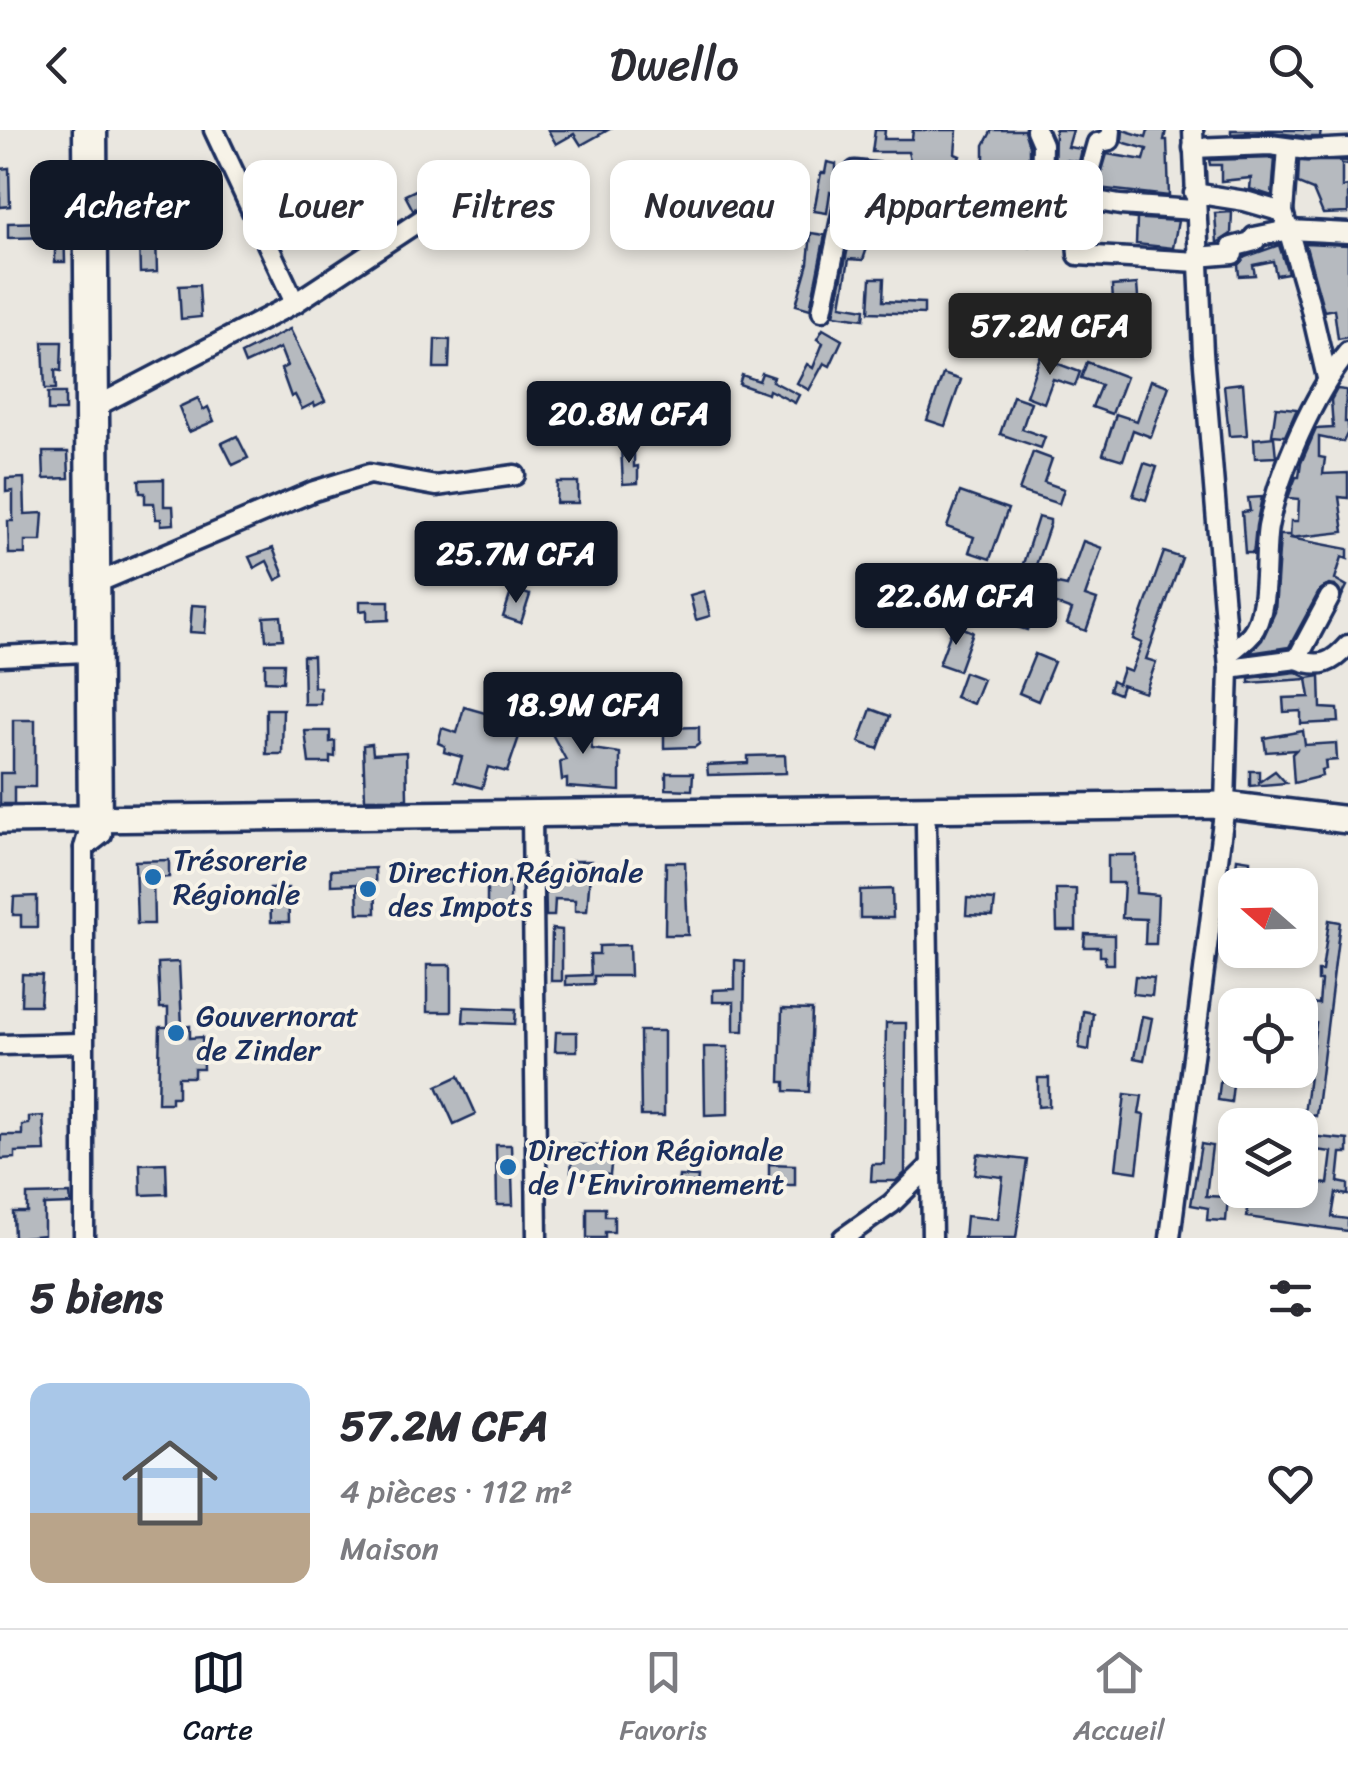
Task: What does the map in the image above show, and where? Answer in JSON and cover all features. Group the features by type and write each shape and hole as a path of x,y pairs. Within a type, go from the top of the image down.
{"highway":[{"path":"0,835 927,811 1223,813 1348,820"},
{"path":"711,818 926,824 1223,813 1348,834"},
{"path":"0,820 93,830"}],"street":[{"path":"83,130 86,160"},
{"path":"94,160 97,130"},
{"path":"214,130 296,303"},
{"path":"1036,130 1042,144 1042,160"},
{"path":"1091,160 1096,143 1110,140 1110,130"},
{"path":"1170,1238 1223,813 1228,661 1197,260 1193,139 1288,148 1340,142"},
{"path":"1288,148 1286,221 1326,378"},
{"path":"1103,199 1245,201 1286,221 1348,233"},
{"path":"1078,250 1078,255 1197,260 1233,254 1232,247 1255,241 1254,236 1286,221"},
{"path":"94,408 296,303 417,223"},
{"path":"85,1238 82,1043 100,582 91,250"},
{"path":"822,311 835,250"},
{"path":"1228,661 1259,619 1268,526 1287,468 1326,378 1348,352"},
{"path":"93,830 86,652 94,408"},
{"path":"100,582 266,510 369,474 436,486 516,475"},
{"path":"1297,660 1330,598"},
{"path":"1228,661 1297,660 1313,666 1341,654 1348,645"},
{"path":"0,656 86,652"},
{"path":"533,821 537,1238"},
{"path":"926,824 932,1238"},
{"path":"0,1046 82,1043"},
{"path":"843,1238 891,1204 930,1166"}],"building":[{"path":"548,130 608,130 581,145 574,134 556,144"},
{"path":"875,130 885,130 884,139 912,139 913,130 957,130 955,154 960,156 959,160 910,160 908,152 872,152"},
{"path":"992,130 1024,130 1029,160 984,160 984,145"},
{"path":"1055,130 1073,130 1068,147 1082,149 1079,160 1054,160"},
{"path":"1123,130 1146,137 1148,130 1166,130 1169,196 1103,189 1107,154 1144,160 1147,149 1122,142"},
{"path":"1231,130 1321,130 1320,137 1308,137 1270,132 1231,134"},
{"path":"1275,158 1272,196 1250,189 1251,178 1221,181 1221,165 1210,165 1209,160"},
{"path":"1299,161 1348,161 1348,165 1342,164 1342,187 1348,186 1348,213 1323,214 1313,190 1298,184"},
{"path":"830,163 827,213 814,211 821,173 825,173"},
{"path":"9,168 10,206 0,207 0,169"},
{"path":"417,189 417,207 413,210 405,195"},
{"path":"1232,212 1231,234 1217,243 1215,213"},
{"path":"1128,218 1178,221 1173,248 1136,244 1137,219"},
{"path":"30,222 30,238 8,238 8,223"},
{"path":"811,233 825,235 810,309 796,305"},
{"path":"1305,243 1348,245 1348,337 1338,339 1334,309 1324,311"},
{"path":"1279,245 1288,273 1276,275 1273,261 1253,265 1255,275 1239,276 1238,265 1245,257"},
{"path":"55,250 65,250 65,262 55,262"},
{"path":"139,250 156,250 157,272 140,273"},
{"path":"847,250 866,250 863,260 849,259 841,305 865,309 864,319 834,315"},
{"path":"871,278 884,278 883,301 924,303 924,314 869,312"},
{"path":"1137,284 1139,311 1114,314 1112,286"},
{"path":"199,285 201,317 181,319 179,286"},
{"path":"290,329 325,401 315,406 314,403 302,409 295,395 291,397 281,369 287,366 280,348 245,364 241,354"},
{"path":"823,329 842,340 830,366 824,363 809,390 797,383 807,364 813,368 823,343 817,339"},
{"path":"435,339 450,340 449,368 434,368"},
{"path":"43,342 62,342 61,371 55,370 56,389 45,389"},
{"path":"1040,357 1080,372 1075,386 1053,379 1044,403 1026,396"},
{"path":"1087,362 1126,377 1112,414 1092,407 1101,385 1081,378"},
{"path":"762,373 799,395 795,403 769,390 768,394 739,384 742,375 759,381"},
{"path":"943,374 961,380 945,426 927,420"},
{"path":"1151,380 1169,386 1151,437 1133,430 1123,460 1103,454 1116,414 1137,421"},
{"path":"1243,383 1247,435 1229,436 1224,385"},
{"path":"1337,389 1346,390 1348,432 1343,442 1319,437 1319,457 1325,458 1323,474 1348,473 1348,498 1339,497 1344,532 1290,538 1291,521 1298,521 1299,499 1288,498 1316,429 1333,428 1331,400"},
{"path":"48,393 65,393 65,411 48,411"},
{"path":"1013,396 1031,402 1022,429 1045,437 1041,448 1000,434"},
{"path":"198,398 203,410 208,407 214,421 189,432 179,407"},
{"path":"573,401 573,427 558,428 558,402"},
{"path":"1276,407 1297,409 1285,436 1272,435"},
{"path":"237,436 248,458 233,465 222,443"},
{"path":"1274,437 1276,457 1255,458 1254,439"},
{"path":"621,446 634,446 638,483 623,484"},
{"path":"43,452 68,452 69,478 44,479"},
{"path":"1033,452 1052,459 1044,482 1064,489 1059,504 1019,491"},
{"path":"1144,463 1157,467 1146,500 1133,496"},
{"path":"24,478 25,514 43,513 41,541 25,541 25,554 9,554 8,521 13,521 13,491 6,492 6,479"},
{"path":"164,479 164,506 173,506 174,524 161,525 154,503 145,503 145,493 140,493 139,480"},
{"path":"557,482 578,482 578,503 556,503"},
{"path":"960,492 1008,509 990,559 969,552 974,537 947,527"},
{"path":"1262,497 1253,556 1245,553 1242,512 1250,511 1248,498"},
{"path":"1038,517 1050,520 1050,524 1034,571 1022,567"},
{"path":"1280,535 1348,549 1348,559 1342,557 1335,579 1347,586 1342,596 1335,586 1320,590 1289,647 1250,653 1262,640 1275,612"},
{"path":"1083,541 1102,548 1085,596 1097,600 1086,631 1067,624 1072,610 1037,597 1027,630 1010,625 1025,577 1067,586"},
{"path":"273,548 284,576 276,580 267,561 254,568 249,557"},
{"path":"1164,552 1182,558 1146,659 1156,662 1145,693 1122,685 1119,694 1109,690 1112,681 1118,684 1123,669 1131,672 1142,643 1133,639"},
{"path":"982,585 999,592 989,614 972,607"},
{"path":"512,589 530,595 521,623 503,617"},
{"path":"704,591 710,616 696,620 690,595"},
{"path":"360,601 389,601 389,620 367,621 367,610 360,611"},
{"path":"192,605 207,606 205,633 190,632"},
{"path":"281,616 283,639 266,640 264,617"},
{"path":"954,624 973,632 959,671 939,664"},
{"path":"1035,654 1054,662 1038,701 1019,693"},
{"path":"303,656 313,656 314,687 320,687 320,704 304,704"},
{"path":"265,663 284,663 283,682 265,681"},
{"path":"964,672 983,679 973,704 955,697"},
{"path":"1296,672 1308,678 1320,676 1321,708 1338,709 1339,722 1301,724 1301,711 1284,712 1283,698 1310,697 1307,679 1249,683 1249,678"},
{"path":"464,707 517,722 515,729 521,731 507,772 488,767 482,788 455,781 462,757 444,752 445,746 438,743 442,728 457,733"},
{"path":"266,709 283,709 282,754 266,754"},
{"path":"871,709 890,716 878,749 859,742"},
{"path":"560,710 574,712 576,732 582,731 583,739 591,739 592,749 620,753 620,791 567,787 567,779 562,780 560,761 566,760 544,719"},
{"path":"13,720 35,720 35,787 14,787 14,804 0,804 0,773 13,773"},
{"path":"699,727 699,744 695,747 664,748 664,728"},
{"path":"305,731 330,731 330,742 335,741 335,757 330,756 330,763 309,763"},
{"path":"1303,731 1305,745 1336,743 1337,760 1325,761 1322,776 1294,783 1292,754 1296,750 1266,752 1264,738"},
{"path":"372,744 373,754 406,752 407,799 365,799 363,745"},
{"path":"785,755 786,773 708,775 707,765 748,763 748,756"},
{"path":"1250,771 1259,771 1259,782 1275,771 1286,783 1250,786"},
{"path":"666,773 693,773 692,790 666,789"},
{"path":"1108,855 1136,855 1136,893 1158,895 1156,944 1145,944 1146,919 1122,918 1124,883 1108,883"},
{"path":"1237,858 1250,860 1250,868 1236,868"},
{"path":"169,860 169,877 153,878 154,924 137,924 135,861"},
{"path":"569,861 591,861 587,911 575,911 575,900 555,899 554,916 546,916 545,870 569,872"},
{"path":"666,862 685,862 688,935 665,935"},
{"path":"375,868 376,913 358,913 357,884 331,885 331,870"},
{"path":"487,882 510,882 510,917 487,917"},
{"path":"288,888 289,922 271,922 270,889"},
{"path":"892,889 893,918 860,918 860,890"},
{"path":"1056,889 1076,889 1076,930 1057,930"},
{"path":"37,896 37,927 21,927 21,915 13,915 14,897"},
{"path":"967,898 995,900 993,916 966,915"},
{"path":"1329,920 1340,922 1317,1108 1305,1108 1307,1088 1318,1088 1318,971 1322,971"},
{"path":"552,929 562,930 562,981 551,981"},
{"path":"1085,934 1114,935 1114,964 1105,964 1100,947 1084,947"},
{"path":"629,945 630,976 594,976 594,984 566,985 566,976 591,975 590,954 599,954 599,946"},
{"path":"735,960 745,961 744,1031 734,1031 734,1002 713,1002 713,990 735,989"},
{"path":"179,962 182,1027 190,1026 190,1038 202,1037 203,1069 194,1069 194,1077 178,1077 178,1097 171,1097 171,1103 158,1103 160,1027 168,1027 168,1008 160,1008 158,963"},
{"path":"427,965 451,965 451,1012 427,1012"},
{"path":"22,974 42,975 40,1005 21,1005"},
{"path":"1135,976 1154,978 1152,996 1133,994"},
{"path":"464,1007 516,1009 515,1024 463,1022"},
{"path":"782,1009 812,1010 809,1092 785,1091 785,1082 780,1082"},
{"path":"1083,1011 1093,1013 1089,1050 1079,1048"},
{"path":"1142,1016 1152,1018 1144,1060 1134,1058"},
{"path":"886,1023 906,1023 905,1173 896,1181 871,1181 872,1164 884,1164"},
{"path":"640,1031 664,1031 664,1116 641,1116"},
{"path":"556,1032 577,1032 577,1051 555,1051"},
{"path":"704,1047 728,1047 728,1114 705,1115"},
{"path":"459,1076 476,1114 454,1124 437,1086"},
{"path":"1038,1078 1049,1078 1049,1106 1038,1107"},
{"path":"1219,1088 1233,1088 1231,1102 1218,1100"},
{"path":"1125,1094 1142,1096 1139,1114 1144,1115 1137,1172 1116,1169"},
{"path":"43,1116 45,1151 15,1152 15,1158 0,1159 1,1135 22,1135 22,1125 29,1124 29,1117"},
{"path":"1318,1137 1348,1140 1348,1153 1341,1153 1338,1182 1348,1184 1348,1195 1336,1193 1332,1217 1348,1219 1348,1231 1247,1217 1248,1208 1318,1208 1318,1183 1328,1184 1332,1152 1318,1150"},
{"path":"573,1144 613,1147 610,1175 571,1172"},
{"path":"1201,1144 1212,1146 1206,1196 1218,1197 1218,1208 1227,1208 1226,1221 1207,1220 1208,1208 1191,1205"},
{"path":"496,1145 511,1145 513,1205 497,1205"},
{"path":"978,1154 1027,1160 1016,1238 964,1238 966,1216 998,1219 1003,1177 975,1174"},
{"path":"166,1163 167,1194 141,1195 140,1164"},
{"path":"769,1164 795,1165 795,1185 769,1185"},
{"path":"679,1176 698,1177 696,1196 677,1195"},
{"path":"70,1194 71,1204 44,1205 44,1235 14,1238 13,1212 27,1212 27,1195"},
{"path":"587,1208 605,1208 605,1216 614,1216 614,1232 605,1232 605,1238 587,1238"}],"place":[{"name":"Trésorerie Régionale","path":"153,877"},
{"name":"Direction Régionale des Impots","path":"368,889"},
{"name":"Gouvernorat de Zinder","path":"176,1033"},
{"name":"Direction Régionale de l'Environnement","path":"508,1167"}]}
